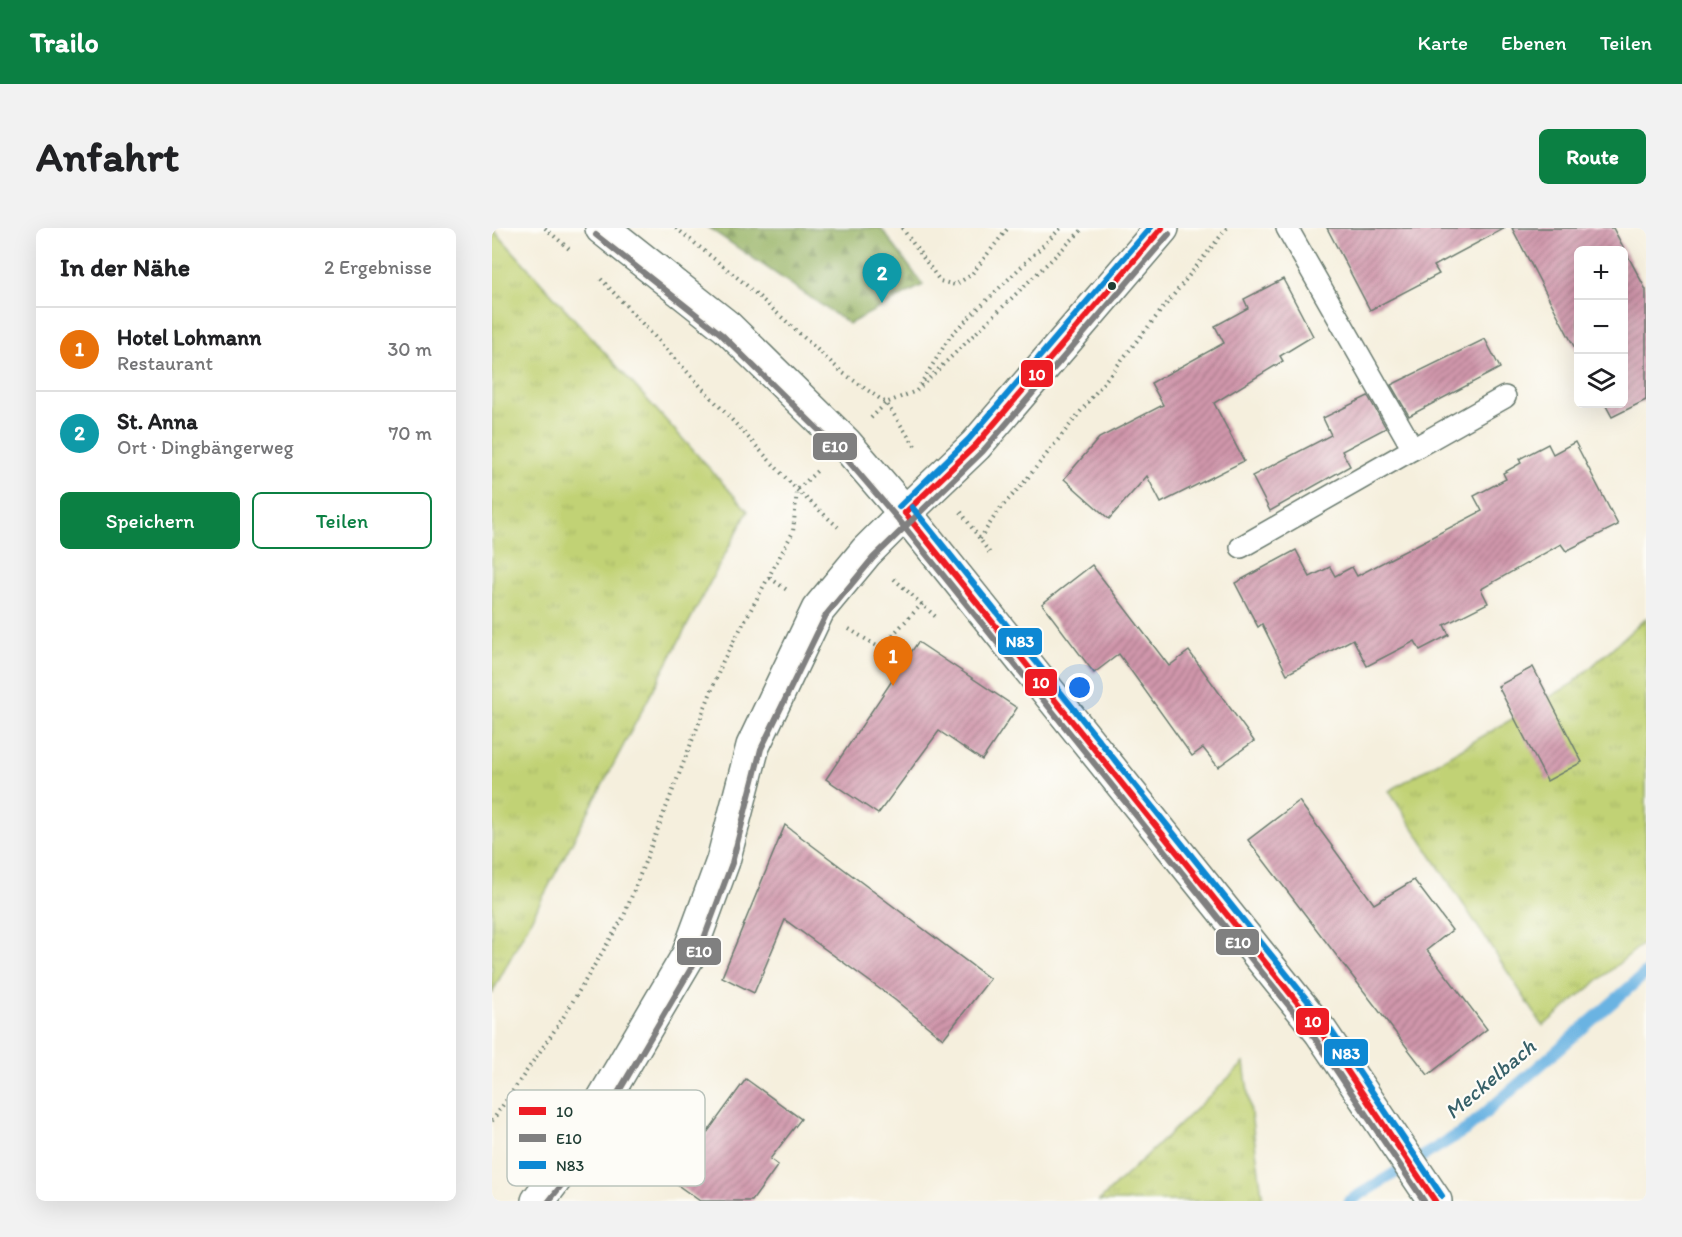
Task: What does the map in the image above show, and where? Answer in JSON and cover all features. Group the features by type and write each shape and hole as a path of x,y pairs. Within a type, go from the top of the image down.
{"street":[{"path":"602,228 727,327 845,443 905,513 1103,758 1321,1032 1432,1196"},
{"path":"609,1090 688,956 723,861 753,746 818,610 866,552 976,445 1162,228"},
{"path":"538,1201 549,1186"}],"lane":[{"path":"1287,228 1413,449"},
{"path":"1241,546 1505,397"}],"path":[{"path":"545,228 571,250"},
{"path":"676,228 744,283 843,373 886,403"},
{"path":"902,228 940,281 955,285 971,275 1008,228"},
{"path":"916,391 951,335 1061,228"},
{"path":"513,1090 561,1021 624,916 723,661 793,532 797,490 886,403 916,391 1084,228"},
{"path":"921,604 951,572 1227,228"},
{"path":"596,274 797,490"},
{"path":"492,1121 507,1099"}],"green space":[{"path":"492,228 748,511 492,993"},
{"path":"709,228 881,228 923,285 849,324"},
{"path":"1646,618 1646,941 1543,1026 1389,791 1572,684"},
{"path":"1244,1063 1263,1201 1099,1201"}],"building":[{"path":"1327,228 1505,228 1434,266 1439,274 1370,310"},
{"path":"1512,228 1613,228 1623,246 1574,246 1574,346"},
{"path":"1628,256 1646,290 1646,400 1612,417 1607,408 1628,408"},
{"path":"1283,279 1313,336 1280,356 1283,361 1214,403 1244,461 1161,503 1147,476 1109,519 1064,479 1099,438 1163,405 1151,383 1224,343 1215,326 1248,308 1244,299"},
{"path":"1485,339 1500,368 1409,416 1391,385"},
{"path":"1368,396 1386,428 1342,451 1350,466 1270,511 1252,476 1331,435 1323,418"},
{"path":"1575,442 1618,525 1566,551 1561,544 1481,589 1488,603 1444,625 1449,635 1420,650 1415,641 1367,666 1353,639 1287,674 1262,624 1258,627 1235,583 1296,550 1310,577 1330,567 1335,576 1352,567 1357,576 1482,511 1474,496 1506,479 1503,473 1521,463 1519,459 1548,444 1553,454"},
{"path":"1092,565 1169,666 1189,651 1254,741 1218,767 1203,748 1192,756 1119,654 1094,673 1042,604"},
{"path":"918,642 1017,708 982,760 939,731 878,814 826,779"},
{"path":"1533,667 1582,762 1547,781 1498,686"},
{"path":"1299,801 1374,904 1414,880 1452,930 1427,950 1487,1029 1428,1075 1248,840"},
{"path":"785,825 990,979 943,1039 895,1000 785,920 754,993 722,977"},
{"path":"746,1079 801,1119 770,1159 778,1165 752,1201 700,1201 679,1186 705,1186 705,1136"}],"waterway":[{"name":"Meckelbach","path":"1349,1201 1467,1129 1646,973"}],"transit line":[{"name":"N83","path":"899,507 969,439 1150,228"},
{"name":"10","path":"905,513 976,445 1162,228"},
{"name":"E10","path":"620,1090 696,960 732,863 761,749 826,615 873,558 983,451 1169,234"},
{"name":"E10","path":"596,235 721,334 838,449 898,519 1314,1037 1424,1201"},
{"name":"N83","path":"912,507 1328,1026 1442,1196"},
{"name":"10","path":"905,513 1321,1032 1435,1201"},
{"name":"E10","path":"549,1201 561,1186"}],"place":[{"name":"St. Anna","path":"882,303"},
{"name":"Hotel Lohmann","path":"893,686"}]}
